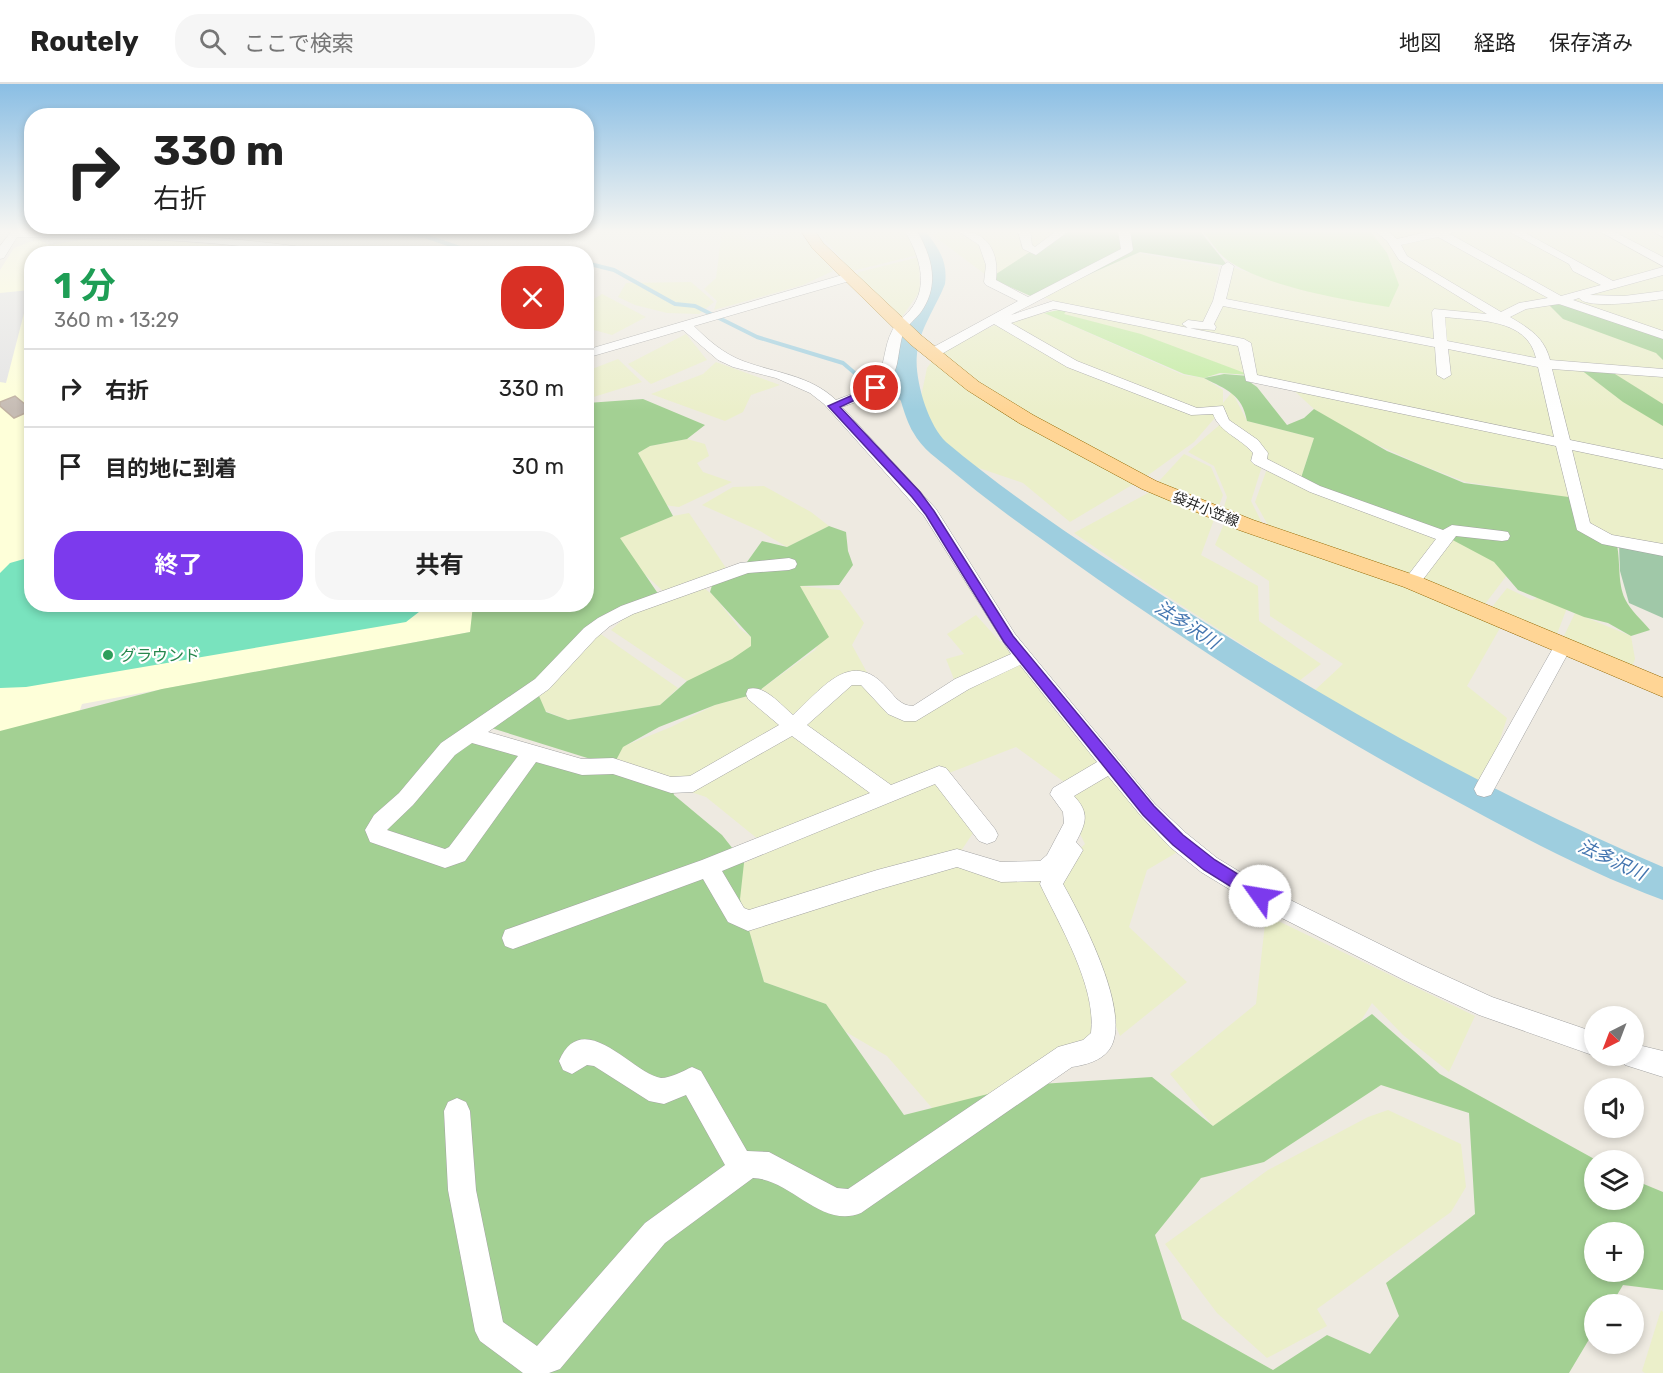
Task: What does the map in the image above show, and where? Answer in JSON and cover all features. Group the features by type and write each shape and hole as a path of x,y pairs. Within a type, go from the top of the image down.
{"main road":[{"name":"袋井小笠線","path":"865,291 973,386 1026,420 1149,485 1246,525 1412,582 1663,688"}],"street":[{"path":"594,352 801,291"},
{"path":"914,336 916,311 926,291"},
{"path":"1008,291 1027,301"},
{"path":"997,321 1027,301 1050,291"},
{"path":"1128,320 1155,319 1210,327 1208,324 1222,291"},
{"path":"1458,291 1532,336 1540,347 1583,526 1608,540 1663,550"},
{"path":"1549,291 1563,299 1663,335"},
{"path":"1444,375 1438,312 1495,319 1523,306 1563,299 1590,291"},
{"path":"1563,299 1624,300 1663,295"},
{"path":"1219,301 1544,364 1663,373"},
{"path":"833,406 876,388 884,382 898,330 914,336 997,321 1053,305 1244,344 1251,378 1663,464"},
{"path":"997,321 1072,364 1196,412 1218,409 1223,422 1254,443 1261,453 1259,461 1315,489 1446,537"},
{"path":"686,325 704,343 723,357 797,381 815,390 833,406 930,513 998,622 1148,810 1178,840 1209,865 1260,896 1414,974 1488,1007 1584,1041"},
{"path":"1412,582 1452,530 1502,536"},
{"path":"532,752 457,854 445,859 378,836 376,830 381,820 406,799 448,749 459,740 472,735 542,684 590,633 627,610 746,567 789,564"},
{"path":"1484,789 1563,646"},
{"path":"472,735 582,767 613,765 671,785 684,786 693,784 793,726 847,678 856,675 865,677 896,711 908,715 916,714 962,684 1023,656"},
{"path":"755,694 793,726 888,794"},
{"path":"708,867 736,915 748,921 877,880 957,858 1001,872 1044,871 1054,862 1075,823 1073,809 1060,794 1111,764"},
{"path":"513,938 708,867 939,774 987,835"},
{"path":"457,1111 462,1190 490,1331 534,1362 549,1358 655,1233 749,1164 770,1165 834,1202 851,1203 1067,1056 1090,1051 1102,1040 1106,1028 1103,1010 1081,944 1051,884 1072,850 1063,845"},
{"path":"572,1061 584,1052 598,1053 650,1088 664,1091 692,1080 742,1169"},
{"path":"1644,1059 1663,1064"}],"shaded area":[{"path":"0,291 24,291 24,612 484,612 470,632 82,704 53,788 0,852"},
{"path":"24,291 24,313 6,383 0,382 0,293"},
{"path":"621,291 702,291 714,302 699,314 667,313 635,305 618,297"},
{"path":"706,291 781,291 714,310 717,301"},
{"path":"874,291 920,291 902,317"},
{"path":"1052,291 1215,291 1209,321 1219,291 1663,291 1663,552 1595,534 1517,490 1466,482 1422,465 1360,437 1314,409 1289,386 1265,381 1142,335 1063,314 1072,309 1041,296"},
{"path":"602,294 646,317 612,335 594,330 594,299"},
{"path":"1044,313 1183,375 1204,378 1223,390 1223,403 1232,392 1247,421 1314,438 1300,481 1439,538 1411,576 1269,527 1255,502 1268,466 1263,463 1251,501 1263,525 1223,510 1227,497 1214,466 1188,452 1223,422 1220,412 1194,442 1147,476 1070,522 1023,483 976,467 935,445 921,397 927,368 941,349 1000,323"},
{"path":"686,334 707,360 651,384 628,364"},
{"path":"618,359 642,382 594,397 594,368"},
{"path":"716,362 780,385 751,395 743,412 725,421 651,394 703,374"},
{"path":"687,439 705,444 709,456 697,463 703,472 732,482 679,507 664,505 638,453 650,446"},
{"path":"1184,454 1211,467 1223,495 1201,555 1258,586 1259,621 1321,664 1299,681 1074,533 1148,493"},
{"path":"764,486 811,512 829,526 787,547 760,531 702,505 733,487"},
{"path":"689,513 726,568 663,591 628,559 619,537 673,516"},
{"path":"1227,517 1504,621 1467,686 1507,718 1484,789 1314,691 1343,664 1270,616 1269,581 1215,545"},
{"path":"1450,538 1492,560 1507,575 1485,604 1420,580"},
{"path":"1619,544 1663,552 1663,618 1629,603 1620,571"},
{"path":"699,584 714,596 740,629 751,637 752,651 736,668 687,681 611,630 638,606"},
{"path":"800,586 840,590 864,623 852,645 876,689 896,711 927,707 957,687 946,659 964,654 947,634 976,615 1106,759 1104,768 1186,847 1147,870 1129,927 1187,982 1120,1036 1088,962 1106,1028 949,1137 932,1108 887,1056 846,1032 826,1004 764,982 753,942 726,897 744,863 880,801 764,844 706,797 613,766 622,747 671,727 715,705 755,694 815,650 825,635","holes":["1016,747 1071,787 1060,794 1085,844 1064,864 1031,872 957,857 979,824 931,780"]},
{"path":"1507,588 1532,600 1539,597 1567,608 1557,634 1492,607"},
{"path":"1575,613 1631,636 1635,659 1632,667 1563,638"},
{"path":"595,630 678,688 660,705 568,720 538,708 536,689"},
{"path":"1266,915 1475,1016 1449,1072 1403,1035 1372,1003 1354,1032 1213,1126 1170,1074 1256,1004"},
{"path":"1388,1110 1461,1144 1466,1187 1451,1212 1317,1309 1327,1326 1267,1358 1217,1313 1165,1244 1268,1170 1368,1117"},
{"path":"1661,1310 1663,1312 1663,1373 1645,1373 1642,1371"}],"green space":[{"path":"1020,291 1051,291 1035,298"},
{"path":"1309,291 1396,291 1389,307"},
{"path":"1546,302 1588,310 1663,335 1663,360 1656,353 1563,319"},
{"path":"1069,308 1064,314 1141,334 1250,375 1220,373 1204,378 1184,374 1044,313"},
{"path":"1576,366 1607,369 1663,404 1663,426 1623,402"},
{"path":"1224,374 1249,376 1247,380 1257,387 1287,425 1304,418 1314,409 1387,451 1464,483 1576,498 1583,526 1616,541 1621,585 1625,599 1650,630 1631,636 1608,623 1584,617 1518,590 1494,562 1447,537 1300,481 1314,438 1247,421 1245,412 1232,394 1204,378"},
{"path":"643,399 705,425 687,439 650,446 638,453 673,516 620,538 661,598 604,622 536,689 546,712 568,720 660,705 687,681 732,659 751,646 751,637 710,592 714,579 747,562 762,541 787,547 829,526 846,532 848,551 853,565 839,585 800,586 829,637 755,694 715,705 659,727 623,747 613,766 485,726 472,734 671,785 674,795 722,835 744,863 740,899 764,982 826,1004 904,1115 1024,1085 1152,1077 1213,1126 1372,1014 1440,1074 1584,1153 1584,1210 1644,1210 1644,1184 1663,1192 1663,1290 1623,1285 1618,1294 1584,1294 1584,1348 1569,1373 0,1373 0,731 162,689 470,632 472,612 594,612 594,402","holes":["1381,1085 1469,1113 1475,1214 1386,1283 1399,1316 1370,1354 1327,1335 1273,1370 1182,1319 1155,1235 1201,1178 1264,1162"]},
{"name":"グラウンド","path":"24,559 24,612 419,612 406,622 26,687 0,688 0,573 10,563"}],"building":[{"path":"15,396 24,403 24,414 14,418 0,406 0,402"}],"waterway":[{"path":"652,291 675,304 695,306 757,337 843,363 857,375 874,382 914,406"},
{"name":"法多沢川","path":"932,291 911,338 906,362 911,394 921,426 937,447 1062,541 1279,684 1354,729 1506,812 1663,884"}],"place":[{"name":"グラウンド","path":"108,655"}],"route":[{"path":"876,388 833,406 916,495 930,513 1009,639 1148,810 1178,840 1209,865 1260,896"}]}
